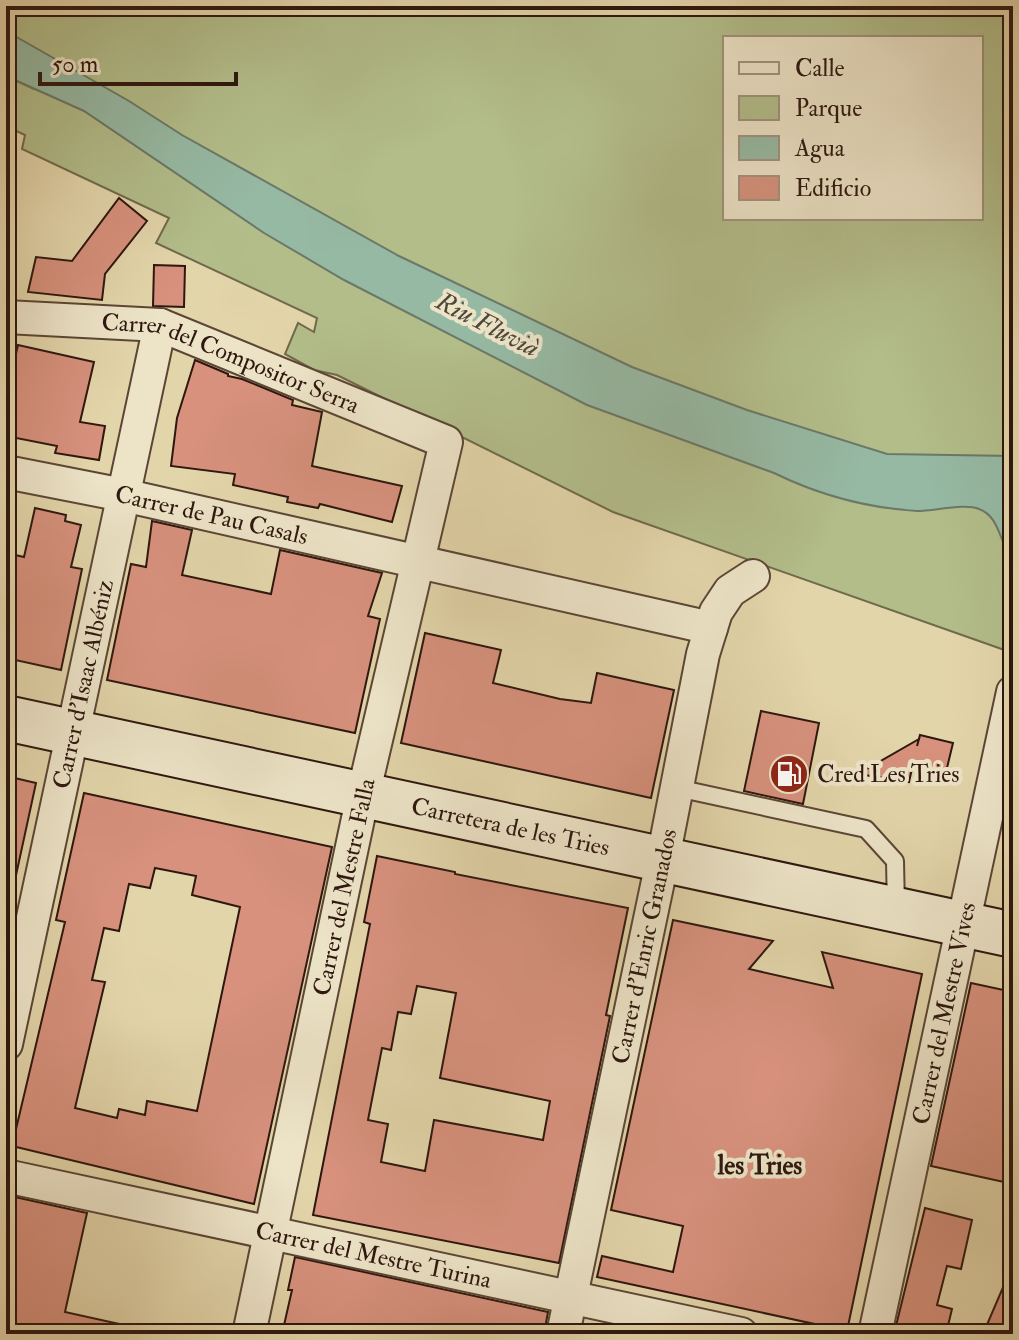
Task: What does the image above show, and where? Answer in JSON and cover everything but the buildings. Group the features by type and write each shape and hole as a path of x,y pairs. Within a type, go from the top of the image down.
{"street":[{"name":"Carrer del Compositor Serra","path":"6,317 160,325 446,442"},
{"name":"Carrer d'Isaac Albéniz","path":"6,1044 160,325"},
{"name":"Carrer del Mestre Falla","path":"249,1334 363,795 446,442"},
{"name":"Carrer de Pau Casals","path":"6,472 123,495 711,628"},
{"name":"Carrer d'Enric Granados","path":"563,1334 703,654 716,612 730,591 753,576"},
{"name":"Carrer del Mestre Vives","path":"875,1334 1013,692"},
{"name":"Carretera de les Tries","path":"6,718 1013,935"},
{"name":"Carrer del Mestre Turina","path":"6,1176 741,1334"}],"lane":[{"path":"677,788 866,829 895,861 896,910"}],"green space":[{"path":"6,6 1013,6 1013,653 613,512 337,375 314,370 285,354 298,323 314,332 317,318 156,243 169,218 22,149 25,135 6,126 6,76 32,88 6,51"}],"water":[{"name":"Riu Fluvià","path":"6,31 182,135 399,256 632,367 747,410 887,454 1013,456 1013,559 992,518 979,509 898,509 844,499 808,488 587,405 344,280 264,233 84,111 6,76"}],"place":[{"name":"Cred Les Tries","path":"789,774"}],"district":[{"name":"les Tries","path":"760,1165"}]}
